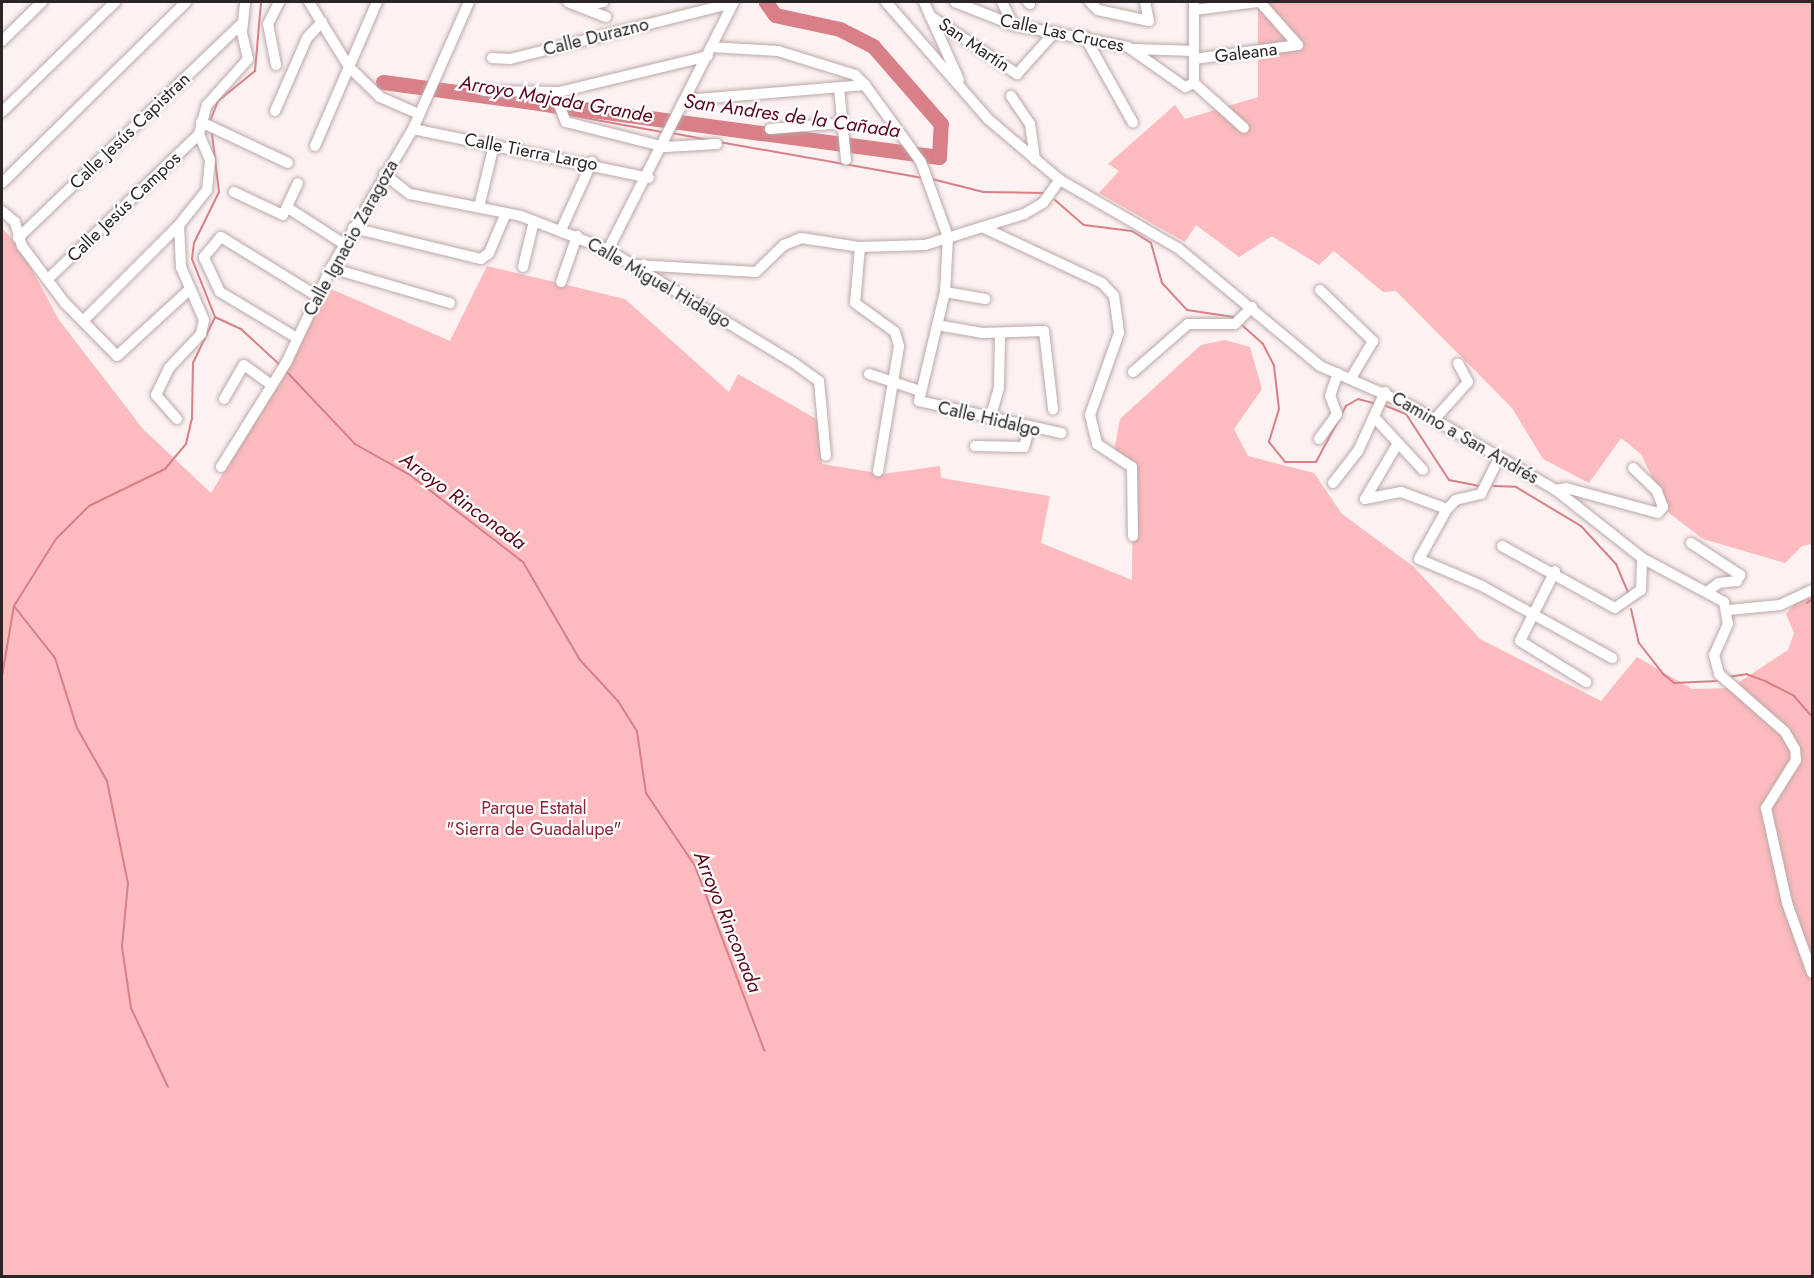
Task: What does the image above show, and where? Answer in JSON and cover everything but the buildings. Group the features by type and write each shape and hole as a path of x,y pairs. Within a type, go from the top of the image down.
{"street":[{"path":"2,40 42,2"},
{"path":"2,112 115,2"},
{"path":"2,183 186,2"},
{"path":"84,320 179,225 207,190 210,160 199,134 201,122 208,101 247,62 241,24 245,2"},
{"path":"276,65 268,24 279,2"},
{"path":"309,2 349,67 380,97 419,114"},
{"path":"315,146 377,2"},
{"name":"Calle Ignacio Zaragoza","path":"221,467 272,385 353,228 413,129 469,2"},
{"path":"568,2 606,17"},
{"path":"583,7 603,2"},
{"name":"Calle Durazno","path":"608,250 665,147 734,2"},
{"name":"Calle Durazno","path":"492,58 510,59 734,2"},
{"name":"Camino a San Andrés","path":"886,2 961,86 1035,160 1060,180 1168,241 1252,306 1314,362 1385,392 1556,490 1642,558 1708,591 1729,610"},
{"path":"924,2 961,86"},
{"path":"1002,2 1013,25"},
{"path":"1090,2 1098,10 1149,21 1145,2"},
{"path":"1244,128 1194,83 1194,6 1259,2"},
{"name":"Galeana","path":"1134,49 1194,55 1298,45 1259,2"},
{"name":"Calle Las Cruces","path":"960,3 1013,25 1085,37 1134,49 1185,87 1194,83"},
{"name":"San Martín","path":"930,16 1018,74 1055,32"},
{"path":"275,111 307,38 322,22"},
{"name":"Calle Jesús Capistran","path":"18,238 241,24"},
{"path":"1085,37 1133,123"},
{"path":"484,91 559,92 710,51 778,51 855,75 866,85 921,162 948,237 945,292 919,396"},
{"path":"686,100 866,85"},
{"path":"839,87 846,160"},
{"path":"1011,96 1030,124 1035,160"},
{"path":"557,100 566,122 665,147 717,144"},
{"path":"201,122 288,163"},
{"path":"770,129 843,123"},
{"name":"Calle Tierra Largo","path":"413,129 592,162 649,178"},
{"name":"Calle Jesús Campos","path":"48,279 199,134"},
{"path":"479,207 494,145"},
{"path":"561,230 592,162"},
{"name":"Calle Miguel Hidalgo","path":"384,174 410,194 506,213 561,230 608,250 819,381 826,456"},
{"path":"635,265 749,273 791,240 830,240 860,247 916,247 1036,208 1060,180"},
{"path":"234,192 278,214 288,208 298,183"},
{"path":"288,208 345,244"},
{"path":"2,211 15,222 18,238 48,279 84,320 94,337 119,357 189,290"},
{"path":"353,228 485,257 506,213"},
{"path":"523,267 534,221"},
{"path":"177,419 156,396 169,368 202,333 204,317 189,290 179,225"},
{"path":"982,227 1102,283 1114,296 1119,333 1090,415 1096,444 1132,467 1133,536"},
{"path":"561,282 577,236"},
{"path":"297,338 217,288 203,260 218,237 316,296"},
{"path":"860,247 855,303 895,332 895,383 878,471"},
{"path":"332,268 450,303"},
{"path":"1320,290 1373,341 1351,378"},
{"path":"945,292 985,299"},
{"path":"1133,372 1188,324 1235,324 1252,306"},
{"path":"937,325 1000,333 1044,331 1053,410"},
{"path":"990,420 999,387 1000,333"},
{"path":"1434,420 1468,382 1458,363"},
{"path":"224,399 244,365 272,385"},
{"path":"1319,439 1337,414 1330,396 1338,373"},
{"name":"Calle Hidalgo","path":"869,374 895,383 919,396 990,420 1029,430 1061,433"},
{"path":"1333,483 1358,451 1385,392"},
{"path":"1374,417 1423,470"},
{"path":"975,446 1024,447 1029,430"},
{"path":"1398,443 1365,500 1401,492 1447,509"},
{"path":"1499,458 1481,494 1456,500 1447,509 1419,557 1533,612 1612,658"},
{"path":"1556,490 1566,488 1658,513 1663,507 1657,491 1634,468"},
{"path":"1691,543 1740,575 1737,581 1719,583 1708,591"},
{"path":"1502,546 1555,571 1615,608 1641,590 1642,558"},
{"path":"1555,571 1533,612 1521,644 1586,682"},
{"path":"1812,590 1780,605 1729,610 1715,652 1717,668 1785,732 1795,749 1796,760 1766,808 1787,903 1812,973"}],"green space":[{"path":"1258,2 1812,2 1812,544 1802,546 1785,563 1703,539 1669,513 1641,454 1621,438 1589,483 1543,459 1512,408 1396,291 1383,292 1334,251 1319,265 1272,236 1239,257 1196,225 1185,242 1099,193 1119,171 1108,164 1175,105 1185,119 1258,97"},
{"name":"Parque Estatal \"Sierra de Guadalupe\"","path":"2,228 21,249 59,320 143,429 211,493 288,367 329,288 450,341 487,266 625,299 729,392 738,374 818,420 822,464 883,474 940,466 941,478 1050,496 1041,543 1132,580 1133,476 1114,451 1120,419 1201,345 1225,340 1250,347 1262,389 1234,429 1248,456 1314,473 1342,514 1414,567 1480,639 1601,701 1637,657 1692,689 1730,688 1788,650 1794,633 1786,614 1812,583 1812,1276 2,1276"}],"waterway":[{"name":"Arroyo Rinconada","path":"211,119 218,101 255,71 261,2"},
{"name":"San Andres de la Cañada","path":"383,82 939,157 941,124 873,46 840,29 775,15 766,2"},
{"name":"Arroyo Majada Grande","path":"383,82 427,90"},
{"name":"Arroyo Majada Grande","path":"433,91 557,113"},
{"name":"Arroyo Majada Grande","path":"569,115 663,132"},
{"name":"Arroyo Majada Grande","path":"672,133 708,140"},
{"name":"Arroyo Rinconada","path":"2,676 14,606 56,539 89,506 165,469 186,444 192,419 193,363 215,317 192,259 194,243 219,192 212,134"},
{"name":"Arroyo Majada Grande","path":"719,142 923,178"},
{"name":"Arroyo Majada Grande","path":"932,179 983,192 1043,193"},
{"name":"Arroyo Majada Grande","path":"1055,200 1084,225 1132,231 1151,243 1162,283 1187,310 1233,317"},
{"name":"Arroyo Rinconada","path":"215,317 241,329 280,365"},
{"name":"Arroyo Majada Grande","path":"1243,326 1263,344 1274,366 1279,409 1269,442 1285,462 1316,462 1346,406 1358,399 1373,403"},
{"name":"Arroyo Rinconada","path":"286,371 355,444 410,475 523,562 580,660 618,701 637,732 646,793 695,866 764,1050"},
{"name":"Arroyo Majada Grande","path":"1386,406 1406,414 1449,480 1479,486"},
{"name":"Arroyo Majada Grande","path":"1493,486 1516,487 1581,526 1616,564 1629,594"},
{"path":"1807,603 1812,599"},
{"name":"Arroyo Rinconada","path":"14,606 55,658 77,728 107,781 128,883 122,947 131,1008 168,1087"},
{"name":"Arroyo Majada Grande","path":"1631,609 1639,643 1663,674 1674,683 1717,681"},
{"name":"Arroyo Majada Grande","path":"1728,677 1746,674 1765,681 1794,696 1812,717"},
{"name":"Arroyo Majada Grande","path":"1812,786 1812,815"}]}
